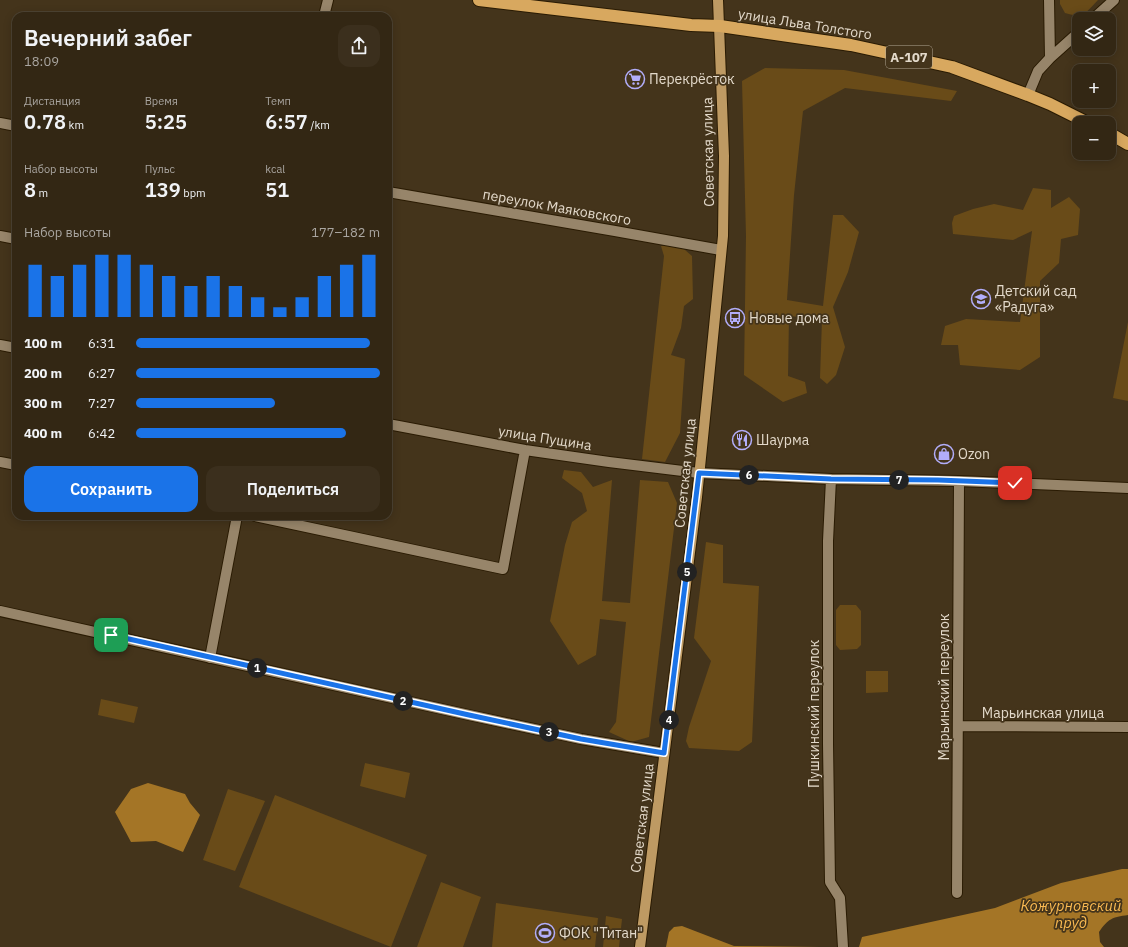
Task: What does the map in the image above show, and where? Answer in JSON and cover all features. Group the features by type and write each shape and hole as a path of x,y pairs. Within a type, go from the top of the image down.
{"highway":[{"name":"А-107","path":"479,0 691,25 720,26"},
{"name":"улица Льва Толстого","path":"720,26 851,45 952,67 1028,95 1074,116"},
{"path":"1116,138 1128,144"}],"main road":[{"name":"Советская улица","path":"640,947 699,473 723,236 724,156 718,0"}],"street":[{"path":"325,12 328,0"},
{"path":"1049,0 1050,58"},
{"path":"1101,12 1114,0"},
{"path":"1028,95 1038,71 1072,38"},
{"path":"0,123 12,125"},
{"name":"переулок Маяковского","path":"392,193 721,250"},
{"path":"0,236 12,238"},
{"path":"0,345 12,347"},
{"name":"улица Пущина","path":"392,425 525,450 699,473 831,479 959,481 1128,488"},
{"path":"274,520 503,569 525,450"},
{"path":"0,462 12,464"},
{"name":"Пушкинский переулок","path":"831,479 828,541 830,882 840,898 843,947"},
{"name":"Марьинский переулок","path":"957,893 959,481"},
{"path":"210,658 236,520"},
{"path":"0,611 581,739 664,753"},
{"name":"Марьинская улица","path":"958,726 1128,727"}],"shaded area":[{"path":"1060,0 1098,0 1086,12 1072,12 1072,15 1065,13 1060,4"},
{"path":"765,68 844,70 957,91 951,101 845,88 803,111 794,195 787,300 823,306 833,215 843,215 859,232 848,272 833,307 845,347 836,375 827,384 820,378 822,319 789,316 788,376 805,382 807,393 783,402 744,375 746,236 742,81"},
{"path":"1033,188 1051,190 1051,208 1069,197 1080,209 1078,235 1061,239 1059,263 1040,281 1040,357 1020,370 960,365 958,345 941,345 945,326 966,319 1020,322 1032,231 1013,240 953,234 952,223 954,216 973,209 994,204 1023,210"},
{"path":"678,244 692,256 693,299 684,306 681,328 671,355 685,359 680,433 665,462 642,459 664,256 661,246"},
{"path":"1128,322 1128,401 1113,398"},
{"path":"564,470 581,472 593,487 612,480 602,601 630,603 640,480 668,482 677,503 649,737 631,742 609,732 616,722 626,622 600,619 596,655 578,665 550,621 565,545 572,522 587,511 582,493 562,478"},
{"path":"706,542 723,545 723,583 759,586 752,742 739,751 689,748 686,741 689,727 711,661 694,638"},
{"path":"840,605 856,605 861,611 861,645 857,649 840,650 836,645 836,610"},
{"path":"866,671 888,671 888,692 866,693"},
{"path":"101,699 138,707 134,723 98,715"},
{"path":"365,763 410,773 405,798 360,786"},
{"path":"228,789 265,801 235,871 203,860"},
{"path":"275,795 427,855 391,947 239,887"},
{"path":"441,882 481,897 463,947 417,947"},
{"name":"ФОК \"Титан\"","path":"496,903 598,918 595,947 492,947"},
{"path":"606,916 622,919 619,947 603,947"}],"water":[{"path":"148,783 185,794 200,815 183,852 156,841 131,842 115,812 131,789"},
{"name":"Кожурновский пруд","path":"1122,869 1128,869 1128,915 1111,919 1099,932 1100,942 1104,947 859,947 862,937 995,908 1061,883"},
{"path":"682,926 734,946 820,947 666,947 669,932 674,927"}],"place":[{"name":"Перекрёсток","path":"635,79"},
{"name":"Детский сад «Радуга»","path":"981,299"},
{"name":"Новые дома","path":"735,318"},
{"name":"Шаурма","path":"742,440"},
{"name":"Ozon","path":"944,454"},
{"name":"ФОК \"Титан\"","path":"545,933"}],"route":[{"path":"111,635 331,685 581,739 664,753 699,473 831,479 938,480 1015,483"}]}
